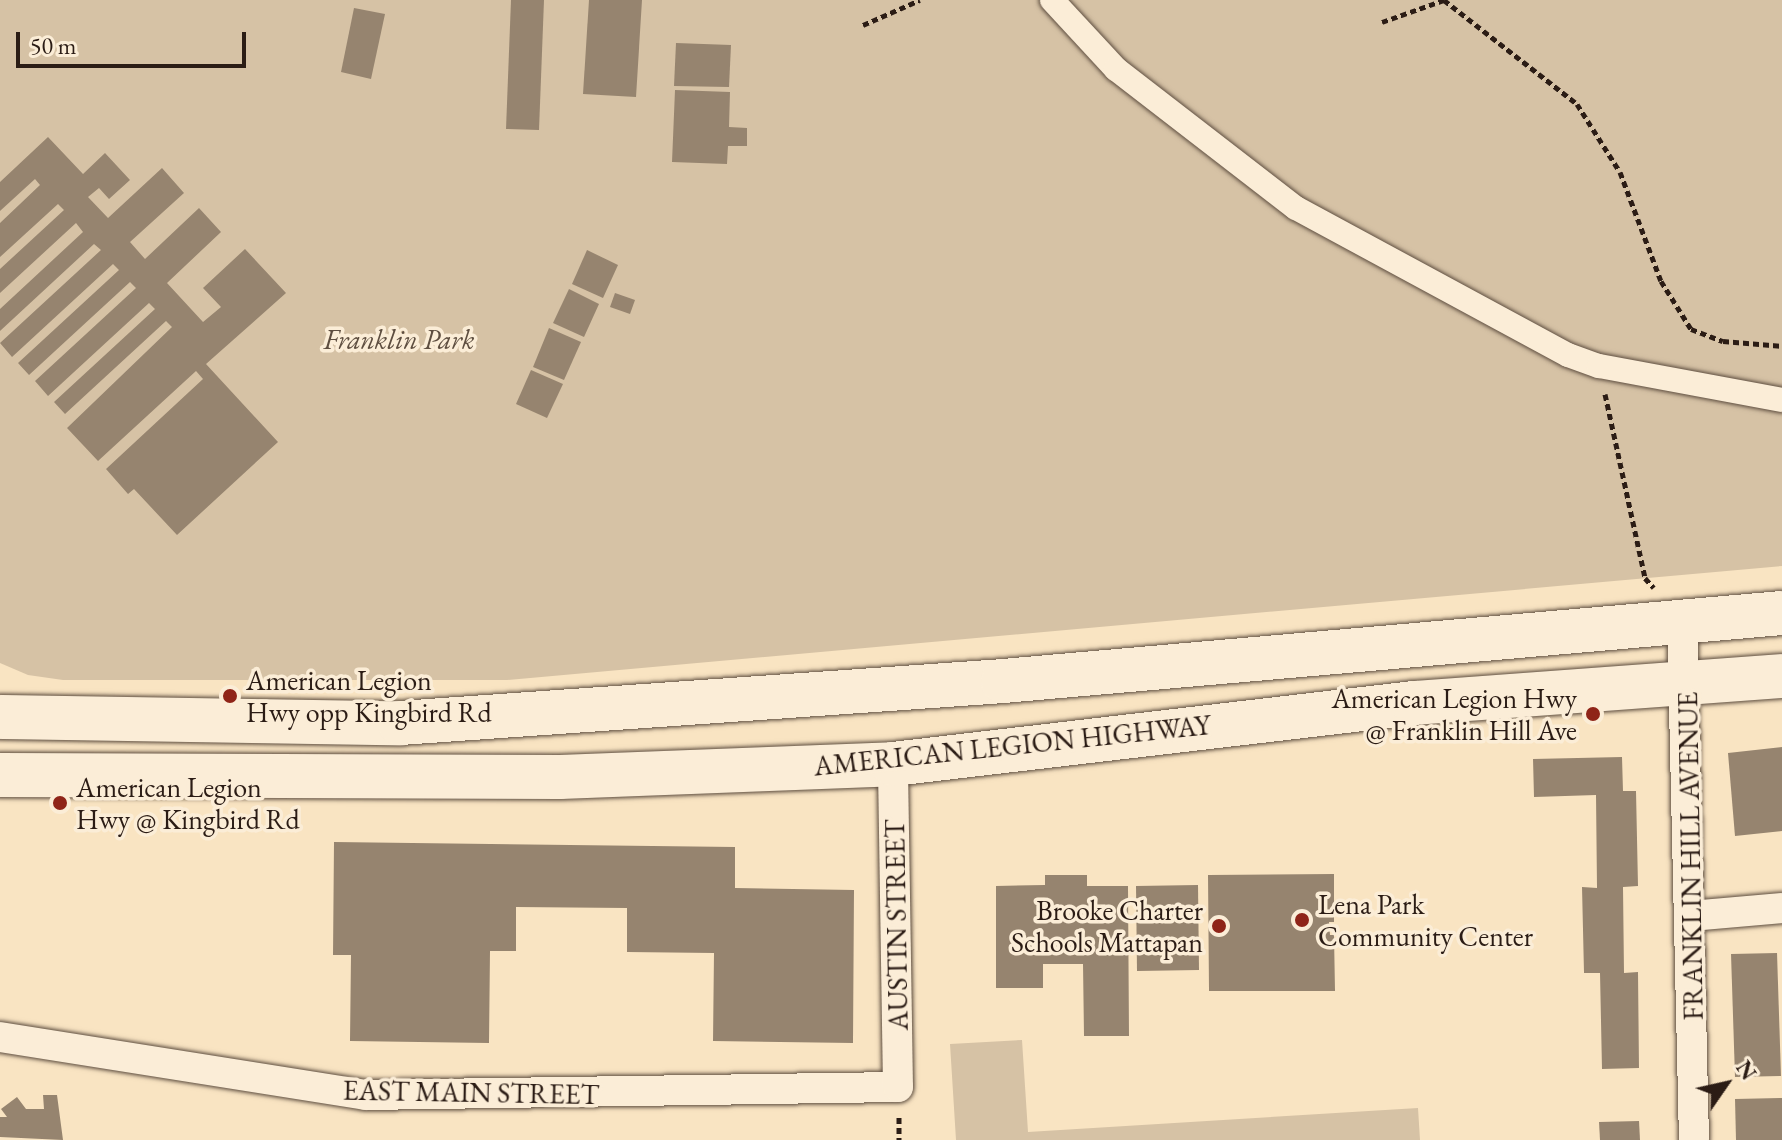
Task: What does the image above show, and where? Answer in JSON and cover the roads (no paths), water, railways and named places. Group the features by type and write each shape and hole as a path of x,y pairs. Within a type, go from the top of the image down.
{"main road":[{"path":"0,717 400,723 1003,681 1782,613"},
{"name":"AMERICAN LEGION HIGHWAY","path":"0,775 560,777 893,764 1414,703 1782,676"}],"street":[{"path":"1052,0 1116,69 1296,208 1568,355 1599,366 1782,400"},
{"name":"FRANKLIN HILL AVENUE","path":"1682,620 1687,684 1694,1140"},
{"name":"AUSTIN STREET","path":"893,764 898,1087"},
{"path":"1691,916 1782,908"},
{"name":"EAST MAIN STREET","path":"0,1037 365,1095 898,1087"}],"place":[{"name":"American Legion Hwy opp Kingbird Rd","path":"230,696"},
{"name":"American Legion Hwy @ Franklin Hill Ave","path":"1593,714"},
{"name":"American Legion Hwy @ Kingbird Rd","path":"60,803"},
{"name":"Lena Park Community Center","path":"1302,920"},
{"name":"Brooke Charter Schools Mattapan","path":"1219,926"}],"park label":[{"name":"Franklin Park","path":"399,339"}]}
